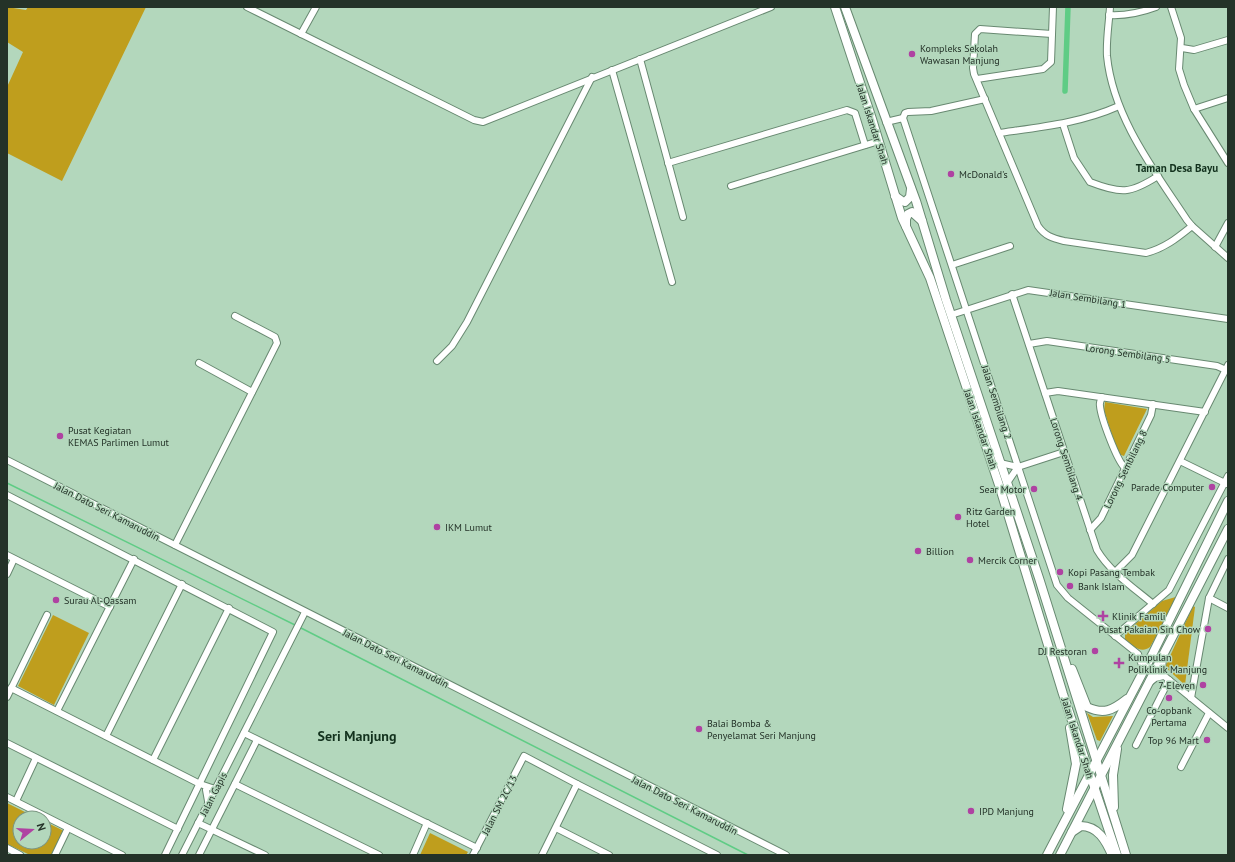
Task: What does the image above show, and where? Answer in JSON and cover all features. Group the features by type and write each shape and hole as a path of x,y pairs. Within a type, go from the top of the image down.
{"main road":[{"name":"Jalan Iskandar Shah","path":"835,7 879,141 895,196 906,227 930,278 1000,488 1063,694 1117,855"},
{"name":"Jalan Iskandar Shah","path":"845,7 886,122 911,186 951,315 1054,628 1126,855"},
{"path":"895,196 902,202 908,200 911,186"},
{"path":"906,227 906,219 908,214 912,212 922,221"},
{"path":"1047,855 1064,820 1154,653 1228,501"},
{"path":"1060,855 1147,683 1228,529 1222,528 1216,532 1200,557"},
{"path":"1054,628 1087,707 1100,712 1107,712 1114,710 1130,696"},
{"path":"1163,653 1161,668 1166,678"},
{"path":"1147,683 1155,677 1166,678"},
{"path":"1063,694 1076,764 1064,820"},
{"path":"1116,825 1112,791 1113,774 1114,760 1122,733"},
{"path":"1070,833 1081,826 1093,828 1102,836 1112,855"}],"street":[{"path":"301,34 316,7"},
{"path":"251,8 480,122 484,122 640,58 771,7"},
{"path":"977,79 1046,68 1051,62 1053,7"},
{"path":"1110,7 1107,54 1111,80 1119,106 1158,176 1192,226 1228,258"},
{"path":"1110,15 1135,15 1156,7"},
{"path":"1171,7 1179,28 1182,48 1180,75 1194,109 1228,163"},
{"path":"1052,34 984,28 976,31 974,34 973,68 984,99 1000,133 1038,226 1044,234 1053,239 1146,253 1157,250 1171,243 1192,226"},
{"path":"1182,48 1194,50 1228,40"},
{"path":"640,58 683,217"},
{"path":"612,70 672,282"},
{"path":"437,361 452,346 467,322 592,78"},
{"path":"1194,109 1228,98"},
{"path":"886,122 903,118 905,113 908,112 931,111 984,99"},
{"path":"1000,133 1063,124 1098,115 1119,106"},
{"path":"668,163 848,110 855,113 865,145"},
{"name":"Jalan Sembilang 2","path":"903,118 968,309 1055,580 1060,590 1138,654"},
{"path":"1063,124 1074,158 1090,182 1125,191 1132,191 1158,176"},
{"path":"731,186 879,141"},
{"path":"1215,247 1228,224"},
{"path":"952,265 1010,246"},
{"name":"Jalan Sembilang 1","path":"951,315 1012,294 1028,290 1037,290 1228,319"},
{"name":"Lorong Sembilang 4","path":"1012,294 1090,530 1102,559 1153,604"},
{"path":"175,545 277,340 235,316"},
{"name":"Lorong Sembilang 5","path":"1029,344 1036,342 1063,343 1227,368"},
{"path":"199,363 252,392"},
{"path":"1115,572 1132,555 1227,368"},
{"path":"1045,393 1058,391 1205,412"},
{"path":"1102,397 1100,407 1120,464 1125,468"},
{"name":"Lorong Sembilang 8","path":"1090,530 1098,522 1125,468 1151,414 1153,404"},
{"path":"1000,463 1018,466 1064,452"},
{"name":"Jalan Dato Seri Kamaruddin","path":"7,460 786,855"},
{"path":"1180,461 1226,484"},
{"path":"1007,483 1018,466"},
{"path":"1115,636 1169,590 1226,484 1228,476"},
{"path":"7,495 272,630 273,634 204,786 178,829 165,855"},
{"path":"7,556 110,607"},
{"path":"7,574 14,559"},
{"path":"57,711 134,559"},
{"path":"1191,698 1209,598 1228,559"},
{"path":"106,736 182,584"},
{"path":"1209,598 1228,608"},
{"path":"152,760 229,608"},
{"name":"Jalan Gapis","path":"182,855 305,612"},
{"path":"7,696 47,615"},
{"path":"1144,671 1138,654 1154,653"},
{"path":"1136,745 1166,678 1228,728"},
{"path":"11,688 214,791"},
{"path":"1181,767 1209,713"},
{"path":"244,733 476,848"},
{"path":"199,855 257,740"},
{"path":"7,743 178,829"},
{"name":"Jalan SM 2C/13","path":"473,855 524,756 577,784"},
{"path":"16,801 36,758"},
{"path":"204,786 222,776"},
{"path":"236,784 379,855"},
{"path":"542,855 577,784 717,855"},
{"path":"204,786 208,802"},
{"path":"7,797 68,828 112,853 122,855"},
{"path":"198,823 213,829 255,853 265,855"},
{"path":"413,855 427,823"},
{"path":"55,855 68,828"},
{"path":"556,828 609,855"},
{"path":"7,848 20,855"}],"shaded area":[{"path":"7,7 26,10 28,7 146,7 62,181 7,153 7,87 23,52 7,42"},
{"path":"1105,402 1147,409 1124,456 1118,454 1104,410"},
{"path":"1179,596 1150,647 1143,650 1134,647 1125,640 1125,633 1162,601"},
{"path":"1193,606 1195,607 1185,685 1165,667"},
{"path":"53,615 89,633 54,705 18,686"},
{"path":"1087,713 1093,717 1113,716 1100,741 1097,740"},
{"path":"7,803 21,810 12,810 12,846 7,844"},
{"path":"52,825 64,831 52,855 30,855 20,850 52,850"},
{"path":"430,833 468,852 466,855 420,855"}],"waterway":[{"path":"1065,91 1068,7"},
{"path":"7,483 295,625"},
{"path":"299,627 748,855"}],"place":[{"name":"Kompleks Sekolah Wawasan Manjung","path":"912,54"},
{"name":"McDonald's","path":"951,174"},
{"name":"Pusat Kegiatan KEMAS Parlimen Lumut","path":"60,436"},
{"name":"Parade Computer","path":"1212,487"},
{"name":"Sear Motor","path":"1034,489"},
{"name":"Ritz Garden Hotel","path":"958,517"},
{"name":"IKM Lumut","path":"437,527"},
{"name":"Billion","path":"918,551"},
{"name":"Mercik Corner","path":"970,560"},
{"name":"Kopi Pasang Tembak","path":"1060,572"},
{"name":"Bank Islam","path":"1070,586"},
{"name":"Surau Al-Qassam","path":"56,600"},
{"name":"Klinik Famili","path":"1103,616"},
{"name":"Pusat Pakaian Sin Chow","path":"1208,629"},
{"name":"DJ Restoran","path":"1095,651"},
{"name":"Kumpulan Poliklinik Manjung","path":"1119,663"},
{"name":"7-Eleven","path":"1203,685"},
{"name":"Co-opbank Pertama","path":"1169,698"},
{"name":"Balai Bomba & Penyelamat Seri Manjung","path":"699,729"},
{"name":"Top 96 Mart","path":"1207,740"},
{"name":"IPD Manjung","path":"971,811"}],"district":[{"name":"Taman Desa Bayu","path":"1177,168"},
{"name":"Seri Manjung","path":"357,736"}]}
